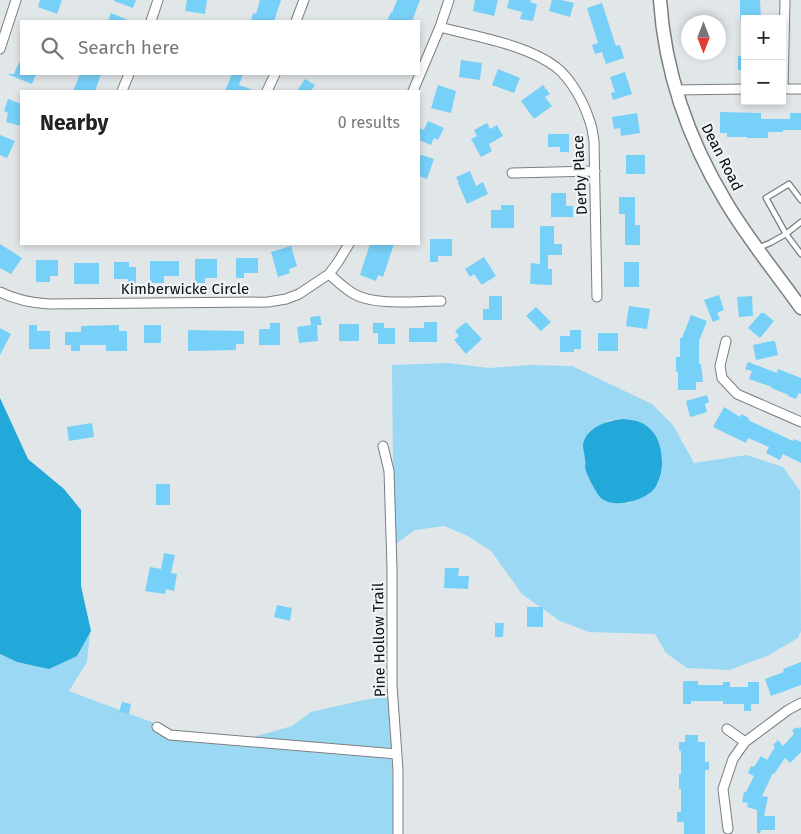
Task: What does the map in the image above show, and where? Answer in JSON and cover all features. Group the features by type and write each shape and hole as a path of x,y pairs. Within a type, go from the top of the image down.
{"main road":[{"name":"Dean Road","path":"660,0 665,46 675,90 704,162 726,202 801,308"}],"street":[{"path":"0,50 16,0"},
{"path":"151,20 158,0"},
{"path":"296,20 304,0"},
{"path":"420,74 450,0"},
{"path":"783,60 785,0"},
{"name":"Derby Place","path":"440,27 510,45 534,54 557,68 582,102 590,120 594,141 597,297"},
{"path":"122,90 129,75"},
{"path":"267,90 275,75"},
{"path":"413,90 420,75"},
{"path":"675,90 741,89"},
{"path":"786,89 801,89"},
{"path":"512,173 595,172"},
{"name":"Kimberwicke Circle","path":"0,292 13,298 49,304 261,302 286,299 299,294 329,274 348,245"},
{"path":"329,274 354,294 365,299 378,302 441,301"},
{"path":"726,341 720,366 722,378 737,394 801,422"},
{"name":"Pine Hollow Trail","path":"383,446 390,480 392,685 398,834"},
{"path":"728,829 723,789 733,759 745,742 788,710 801,703"},
{"path":"157,727 170,735 396,754"},
{"path":"727,729 745,742"}],"lane":[{"path":"801,200 789,184 766,198 786,234 801,254"},
{"path":"757,248 786,234 801,222"}],"shaded area":[{"path":"448,363 489,368 531,365 572,366 652,404 673,425 694,463 747,455 783,467 800,491 801,631 798,638 769,655 729,670 687,668 666,653 655,634 589,632 560,621 522,594 491,551 468,536 444,526 415,530 396,544 392,365","holes":["610,420 638,421 662,470 658,484 629,503 601,498 585,466 587,437 593,429"]},
{"path":"0,398 28,459 64,489 81,510 81,586 91,631 77,656 49,669 17,662 0,654"},
{"path":"622,419 644,424 654,433 661,451 662,467 657,484 649,493 629,502 613,503 601,498 587,474 583,445 588,434 593,429 604,423"},
{"path":"90,632 87,662 69,691 154,723 151,729 168,740 392,759 394,834 0,834 0,654 17,662 77,656"},
{"path":"388,696 392,748 253,737 292,726 311,712"}],"building":[{"path":"40,0 62,0 57,14 38,7"},
{"path":"114,0 136,0 133,8"},
{"path":"187,0 207,0 205,14 185,11"},
{"path":"260,0 281,0 274,20 251,20 253,13 256,14"},
{"path":"397,0 420,0 412,20 387,20"},
{"path":"475,0 498,0 494,16 473,11"},
{"path":"509,0 531,0 530,2 537,4 533,21 520,19 522,12 507,8"},
{"path":"552,0 574,3 570,17 549,11"},
{"path":"740,0 760,0 761,15 741,15 740,19"},
{"path":"602,3 616,46 620,45 624,58 606,64 602,52 595,54 592,45 598,43 587,8"},
{"path":"111,13 128,20 108,20"},
{"path":"738,56 741,56 741,70 738,70"},
{"path":"20,60 20,75 36,75 32,84 7,74 14,74"},
{"path":"461,60 482,63 480,80 459,77"},
{"path":"498,69 520,78 514,93 492,85"},
{"path":"625,72 632,94 613,100 611,93 615,92 610,77"},
{"path":"80,75 101,75 95,90 73,90"},
{"path":"232,75 243,75 239,85 253,90 225,90"},
{"path":"305,79 315,85 312,90 298,90"},
{"path":"438,85 456,91 451,113 431,108"},
{"path":"543,85 550,94 545,97 552,106 534,119 521,101"},
{"path":"8,99 20,104 20,126 6,122 8,113 4,111"},
{"path":"720,112 761,113 761,119 790,119 790,113 801,113 801,130 768,132 768,138 727,137 727,133 720,133"},
{"path":"637,113 640,133 621,136 620,128 614,129 612,117"},
{"path":"428,121 444,128 438,140 434,138 431,145 420,140 420,128 424,130"},
{"path":"487,123 490,129 497,125 503,136 489,144 492,151 481,157 471,139 477,136 474,130"},
{"path":"548,134 569,134 569,152 560,152 560,147 548,147"},
{"path":"0,135 15,141 7,158 0,155"},
{"path":"420,154 434,159 427,179 420,176"},
{"path":"626,155 645,155 645,174 626,174"},
{"path":"470,171 476,186 483,182 488,194 467,204 456,177"},
{"path":"551,193 566,193 566,206 573,206 573,217 551,217"},
{"path":"619,197 635,197 635,225 640,225 640,245 625,245 625,214 619,214"},
{"path":"501,205 514,205 514,228 491,228 491,210 501,210"},
{"path":"540,226 554,226 554,244 562,244 562,255 548,255 548,269 552,269 552,285 530,284 531,263 540,264"},
{"path":"430,239 452,239 452,256 438,256 438,262 430,262"},
{"path":"0,244 22,258 11,274 0,268"},
{"path":"370,245 394,245 383,277 378,275 376,281 360,275"},
{"path":"291,246 297,266 289,269 290,273 278,277 271,252"},
{"path":"484,257 496,276 481,284 474,274 470,277 465,269"},
{"path":"236,258 258,258 258,273 244,273 244,278 236,278"},
{"path":"195,259 217,259 217,278 205,278 205,283 195,283"},
{"path":"36,260 58,260 58,276 50,276 50,282 36,282"},
{"path":"150,261 179,261 179,276 164,276 164,283 150,283"},
{"path":"114,262 129,262 129,267 136,267 136,283 128,283 128,279 114,279"},
{"path":"624,262 639,262 639,287 624,287"},
{"path":"74,263 99,263 99,284 74,284"},
{"path":"719,295 724,310 717,313 720,319 713,322 704,300"},
{"path":"489,296 502,296 502,320 483,320 483,309 489,309"},
{"path":"752,296 753,316 739,317 737,297"},
{"path":"629,306 650,309 647,329 626,326"},
{"path":"536,307 551,322 541,331 526,316"},
{"path":"761,313 764,313 774,321 760,338 748,328"},
{"path":"691,315 707,321 699,341 699,364 701,364 703,382 696,382 696,390 678,390 676,357 680,357 680,338 682,338"},
{"path":"320,316 322,325 317,325 318,341 299,343 297,327 311,325 310,317"},
{"path":"424,322 437,322 437,342 409,342 409,328 424,328"},
{"path":"466,322 482,339 466,354 454,340 459,336 455,331"},
{"path":"270,323 280,323 280,345 259,345 259,329 270,329"},
{"path":"373,323 384,323 384,328 395,328 395,344 378,344 378,333 373,333"},
{"path":"339,324 359,324 359,341 339,341"},
{"path":"29,325 37,325 37,331 50,331 50,349 29,349"},
{"path":"119,325 119,331 127,331 127,351 106,351 106,345 80,345 80,351 71,351 71,345 65,345 65,332 81,332 81,326"},
{"path":"144,325 161,325 161,343 144,343"},
{"path":"0,328 11,334 0,355"},
{"path":"188,330 244,331 244,344 236,344 236,350 188,351"},
{"path":"570,330 581,330 581,349 574,349 574,352 560,352 560,336 570,336"},
{"path":"598,333 618,333 618,351 598,351"},
{"path":"775,341 778,355 756,360 753,345"},
{"path":"748,362 777,373 778,369 801,378 801,394 799,393 796,399 772,387 749,379 752,371 745,369"},
{"path":"707,395 709,402 705,404 707,412 690,417 686,401"},
{"path":"724,407 740,417 741,414 749,418 748,420 793,441 794,439 801,442 801,463 783,454 780,460 766,453 769,447 748,438 746,443 713,427"},
{"path":"92,423 94,437 69,441 67,427"},
{"path":"156,484 170,484 170,505 156,505"},
{"path":"164,553 175,555 171,573 177,574 174,591 166,589 165,594 145,591 150,567 161,569"},
{"path":"445,568 459,568 458,576 469,576 468,589 444,588"},
{"path":"277,605 292,608 290,621 274,617"},
{"path":"527,607 543,607 543,627 527,627"},
{"path":"495,623 504,623 503,637 495,637"},
{"path":"801,662 801,685 771,696 765,679 784,672 783,669"},
{"path":"683,681 698,681 698,685 723,685 723,682 730,682 730,687 748,687 748,682 759,682 759,704 751,704 751,711 744,711 744,704 723,704 723,701 691,701 691,704 683,704"},
{"path":"122,702 131,704 129,714 119,712"},
{"path":"798,727 799,729 801,727 801,752 790,763 785,758 773,773 762,796 768,797 764,816 775,816 775,830 761,830 760,833 757,833 757,810 747,807 748,803 742,802 744,792 746,792 754,776 748,773 751,766 754,767 761,756 767,760 775,747 773,745 778,740 783,746 794,734 792,730"},
{"path":"685,735 698,735 698,742 705,742 705,762 709,762 709,770 705,770 705,834 684,834 684,822 677,822 677,812 681,812 679,774 681,774 681,751 679,751 679,742 685,742"}]}
